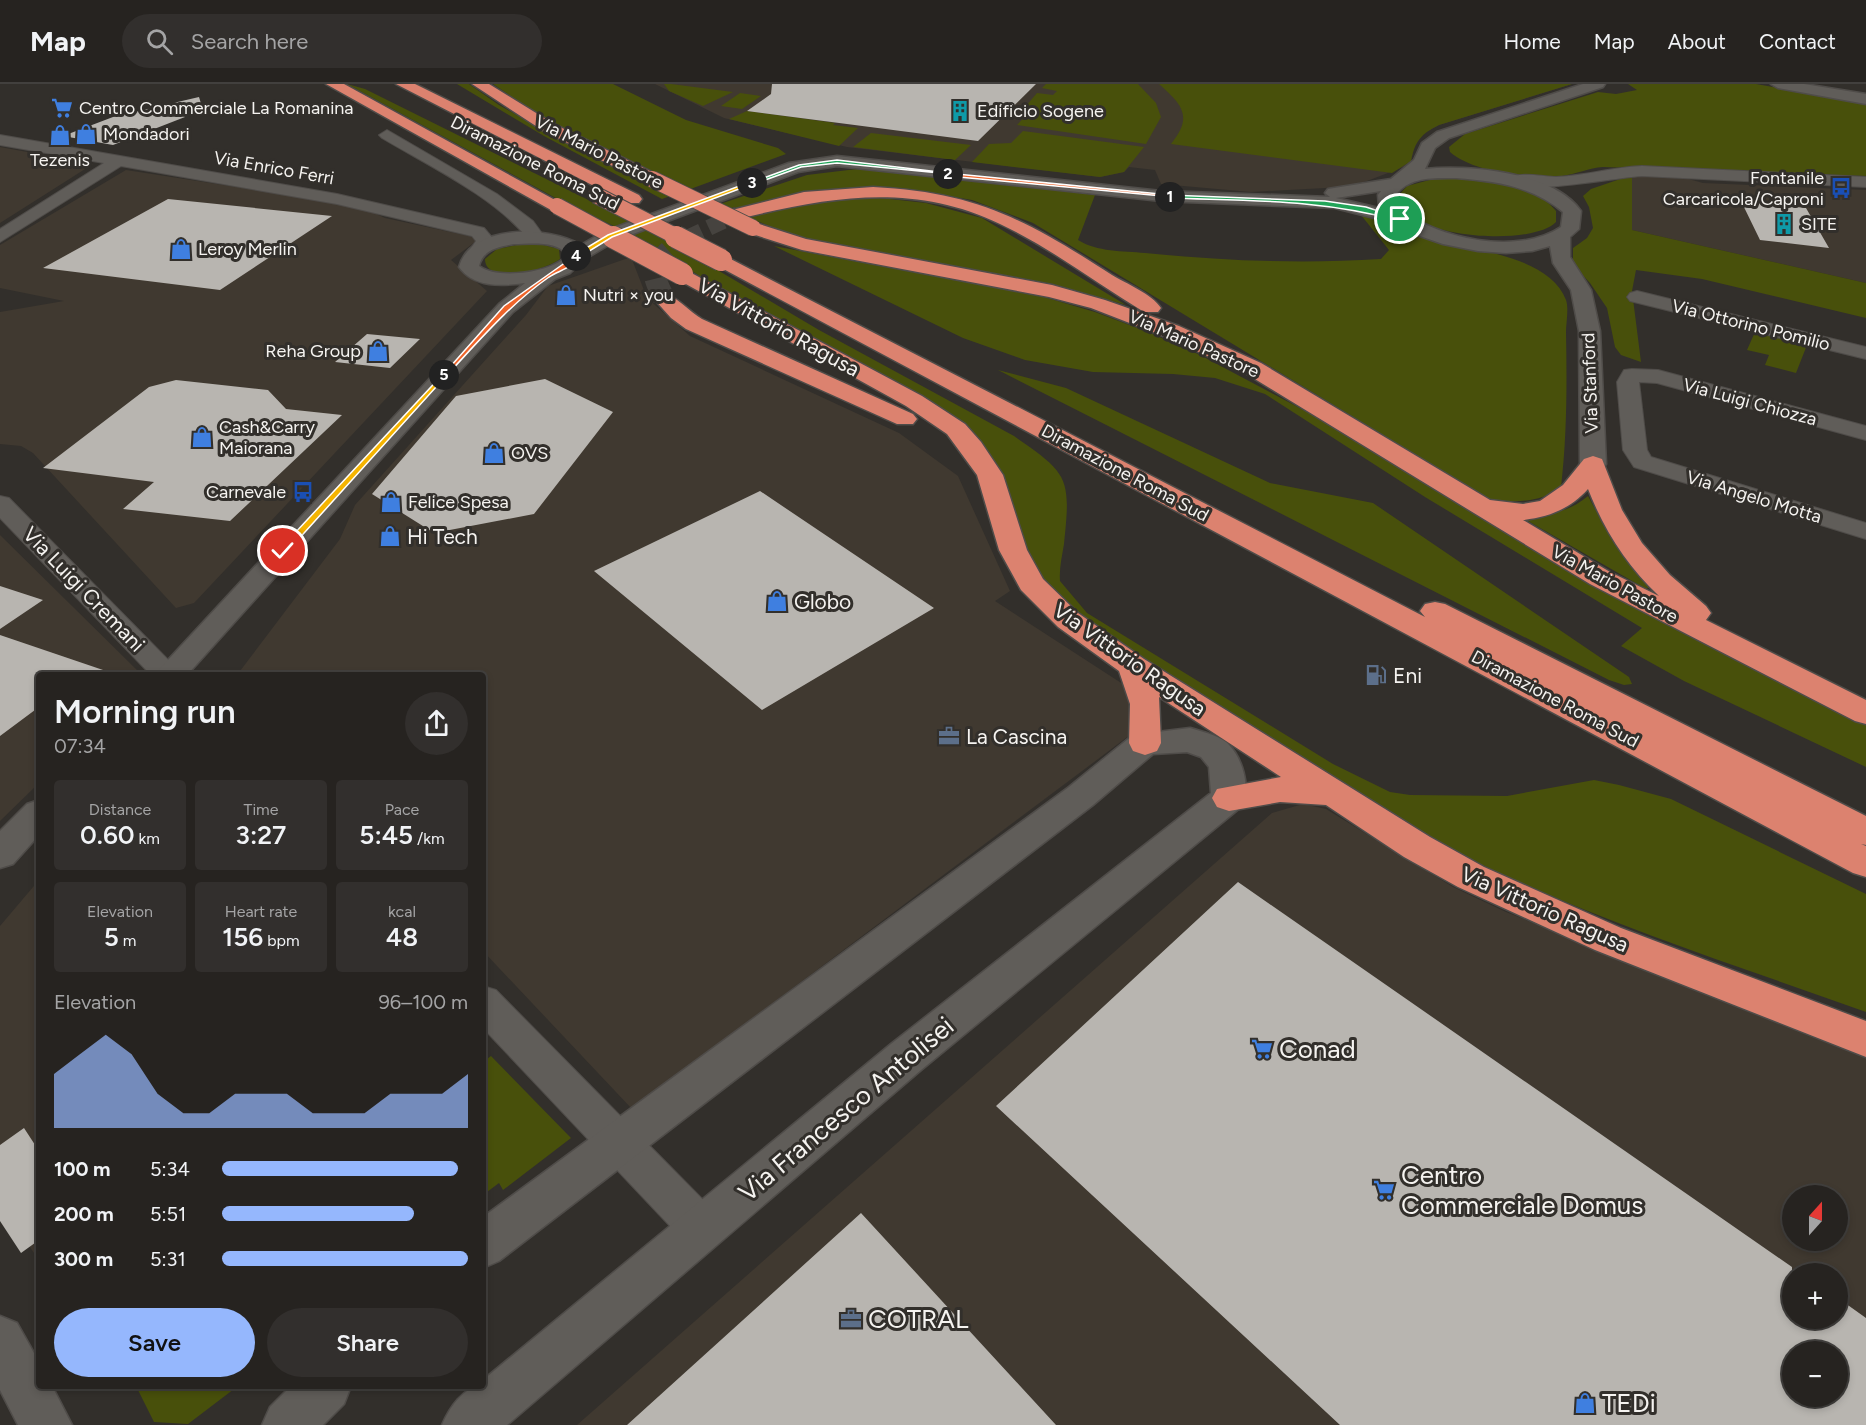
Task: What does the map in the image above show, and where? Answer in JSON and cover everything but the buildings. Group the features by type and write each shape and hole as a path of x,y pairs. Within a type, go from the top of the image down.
{"highway":[{"name":"Via Vittorio Ragusa","path":"333,84 936,415 966,439 990,475 1013,550 1031,584 1068,620 1133,666 1442,862 1501,893 1598,935 1866,1039"},
{"path":"360,84 420,113"},
{"name":"Diramazione Roma Sud","path":"383,84 596,195 728,256 1866,832"},
{"path":"403,84 633,199"},
{"path":"473,89 600,174 633,199"},
{"name":"Via Mario Pastore","path":"473,89 652,179 802,244 990,278 1086,300 1157,325 1253,368 1600,578 1866,713"},
{"path":"453,127 509,150"},
{"path":"745,221 792,199 852,193 913,195 970,206 1014,224 1253,368"},
{"name":"Diramazione Roma Sud","path":"633,199 728,256 1866,863"},
{"path":"664,299 678,314 694,324 916,424 990,475"},
{"path":"1450,488 1478,505 1491,508 1536,510 1554,506 1567,498 1582,482 1593,464"},
{"path":"1593,464 1611,519 1655,577 1724,634 1795,678"},
{"path":"1133,666 1146,704 1145,743"},
{"path":"1229,798 1280,789 1336,795"}],"street":[{"path":"1400,219 1387,205 1387,195 1399,181 1422,162 1428,146 1437,139 1458,129 1598,84"},
{"path":"1778,84 1866,97"},
{"path":"387,135 470,185 541,237 570,243 577,255"},
{"path":"1437,139 1439,151 1448,160 1550,193 1572,211"},
{"name":"Via Enrico Ferri","path":"0,140 337,199 468,229 485,238 486,244 478,251"},
{"path":"506,308 503,292 487,278 469,267 472,256 478,251 503,240 577,237 794,160 825,154 857,154 983,172 1235,195 1326,194 1443,173 1493,176"},
{"path":"487,278 516,281 548,275 568,266 577,255 610,236 789,169 837,161 1161,196 1257,202 1325,202 1366,209 1400,219 1441,236 1487,246 1533,244 1561,237 1572,225 1572,211 1577,191 1592,178"},
{"path":"0,237 117,162"},
{"path":"1514,181 1558,182 1592,178 1615,172 1642,171 1866,182"},
{"name":"Via Stanford","path":"1561,237 1559,248 1562,264 1578,284 1589,327 1593,464"},
{"name":"Via Stanford","path":"1487,246 1540,265 1557,275 1583,302"},
{"path":"171,672 506,308 548,275"},
{"name":"Via Ottorino Pomilio","path":"1637,297 1866,353"},
{"name":"Via Luigi Chiozza","path":"1642,462 1635,450 1628,387 1632,375 1658,377 1866,433"},
{"name":"Via Angelo Motta","path":"1642,462 1866,531"},
{"name":"Via Luigi Cremani","path":"0,503 165,672"},
{"path":"486,1243 1081,796 1145,743 1190,740 1213,749 1225,765 1229,798"},
{"name":"Via Francesco Antolisei","path":"468,1425 906,1057 1229,798"},
{"path":"0,854 36,816"},
{"path":"486,1005 702,1229"},
{"path":"0,1340 46,1425"},
{"path":"288,1425 323,1389"}],"shaded area":[{"path":"655,84 1572,84 1439,125 1424,133 1415,144 1411,161 1406,166 1367,181 1343,187 1251,192 1161,184 1155,170 1129,167 1124,172 1100,177 847,147 724,118"},
{"path":"0,147 93,164 0,223"},
{"path":"126,170 359,206 385,218 475,238 475,242 451,260 487,291 194,603 176,608 33,453 21,446 0,444 0,312 64,301 0,288 0,245"},
{"path":"1632,175 1681,177 1703,183 1866,190 1866,283 1632,230"},
{"path":"631,257 647,298 690,336 899,433 958,476 1010,591 995,601 1132,690 1138,729 632,1109 486,954 486,672 239,672 340,539 355,505 526,315 548,286"},
{"path":"0,535 139,672 36,672 36,786 0,821"},
{"path":"1303,804 1326,809 1453,887 1506,912 1866,1057 1866,1425 577,1425 1272,813"},
{"path":"36,884 36,1256 0,1205 0,926"}],"green space":[{"path":"347,84 365,89 653,232 819,330 1014,436 1046,459 1062,479 1067,504 1060,581 1087,613 1333,764 1390,792 1410,795 1507,796 1594,780 1619,785 1671,799 1866,894 1866,1012 1635,930 1522,883 1412,829 1090,625 1047,586 1027,552 998,469 980,443 863,365 716,286 635,236 561,201"},
{"path":"457,84 469,84 499,105 575,148 673,195 662,199 544,136"},
{"path":"493,84 613,84 686,120 778,148 786,154 685,191 540,116"},
{"path":"664,84 733,92 703,106 669,91"},
{"path":"1046,84 1138,84 1156,103 1161,117 1146,144 1017,125 1033,108 1026,106 1037,93 1053,95 1057,91 1042,88"},
{"path":"1159,84 1572,84 1439,125 1420,139 1411,161 1392,173 1171,144 1182,126 1182,112 1174,98"},
{"path":"1628,84 1756,84 1866,103 1866,176 1603,167 1562,176 1535,177 1503,173 1473,165 1450,152 1449,147 1465,134 1598,92 1616,94 1637,90"},
{"path":"740,93 761,96 742,109 721,106"},
{"path":"747,111 858,128 839,146 729,119"},
{"path":"1023,131 1144,147 1124,172 1100,177 972,162 989,144 1011,143"},
{"path":"871,133 971,145 955,160 853,147"},
{"path":"865,168 1095,195 1078,240 1093,247 1110,250 1263,261 1381,259 1389,250 1361,215 1430,238 1486,251 1526,264 1543,273 1557,285 1567,304 1566,410 1561,487 1536,499 1508,501 1489,499 1033,223 972,200 913,190 880,188 735,213 720,204 807,175"},
{"path":"1632,175 1632,230 1866,283 1866,318 1702,279 1636,270 1632,291 1641,362 1621,355 1615,347 1607,308 1590,283 1573,265 1573,248 1587,238 1593,228 1589,207 1583,196 1591,189"},
{"path":"1437,178 1468,178 1517,186 1545,200 1556,211 1556,222 1542,230 1521,235 1495,236 1442,230 1420,221 1404,210 1398,196 1407,186"},
{"path":"872,197 926,203 982,218 1126,305 1053,284 798,237 747,217 825,199"},
{"path":"532,242 559,249 560,259 531,271 518,273 495,272 488,267 485,259 497,249"},
{"path":"774,246 1044,297 1095,312 1200,355 1313,415 1497,525 1717,650 1866,723 1866,767 1684,681 1621,646 1642,628 1425,497 1265,394 1215,378 1173,374 1093,372 1025,360 963,338"},
{"path":"1755,332 1807,345 1796,373 1765,365 1769,355 1747,350"},
{"path":"998,370 1066,388 1270,483 1373,503 1629,677 1632,684 1624,685 1609,680"},
{"path":"1588,496 1612,540 1650,587 1646,589 1521,517 1565,510"},
{"path":"491,1056 571,1138 503,1190 499,1183 486,1193 486,1060"},
{"path":"138,1389 234,1389 188,1424 154,1422"}],"tunnel":[{"path":"687,238 738,214"},
{"path":"664,299 655,276 658,264 662,258 690,237"}],"place":[{"name":"Centro Commerciale La Romanina","path":"62,108"},
{"name":"Edificio Sogene","path":"960,111"},
{"name":"Mondadori","path":"86,134"},
{"name":"Tezenis","path":"60,135"},
{"name":"Fontanile Carcaricola/Caproni","path":"1841,188"},
{"name":"SITE","path":"1784,224"},
{"name":"Leroy Merlin","path":"181,249"},
{"name":"Nutri × you","path":"566,295"},
{"name":"Reha Group","path":"378,351"},
{"name":"Cash&Carry Maiorana","path":"202,437"},
{"name":"OVS","path":"494,453"},
{"name":"Carnevale","path":"303,492"},
{"name":"Felice Spesa","path":"391,502"},
{"name":"Hi Tech","path":"390,536"},
{"name":"Globo","path":"777,601"},
{"name":"Eni","path":"1376,675"},
{"name":"La Cascina","path":"949,736"},
{"name":"Conad","path":"1262,1049"},
{"name":"Centro Commerciale Domus","path":"1384,1190"},
{"name":"COTRAL","path":"851,1319"},
{"name":"TEDi","path":"1585,1403"}],"route":[{"path":"283,551 506,308 548,275 563,269 573,262 577,255 610,236 795,167 811,163 848,161 963,176 1161,196 1257,202 1325,202 1366,209 1400,219"}]}
